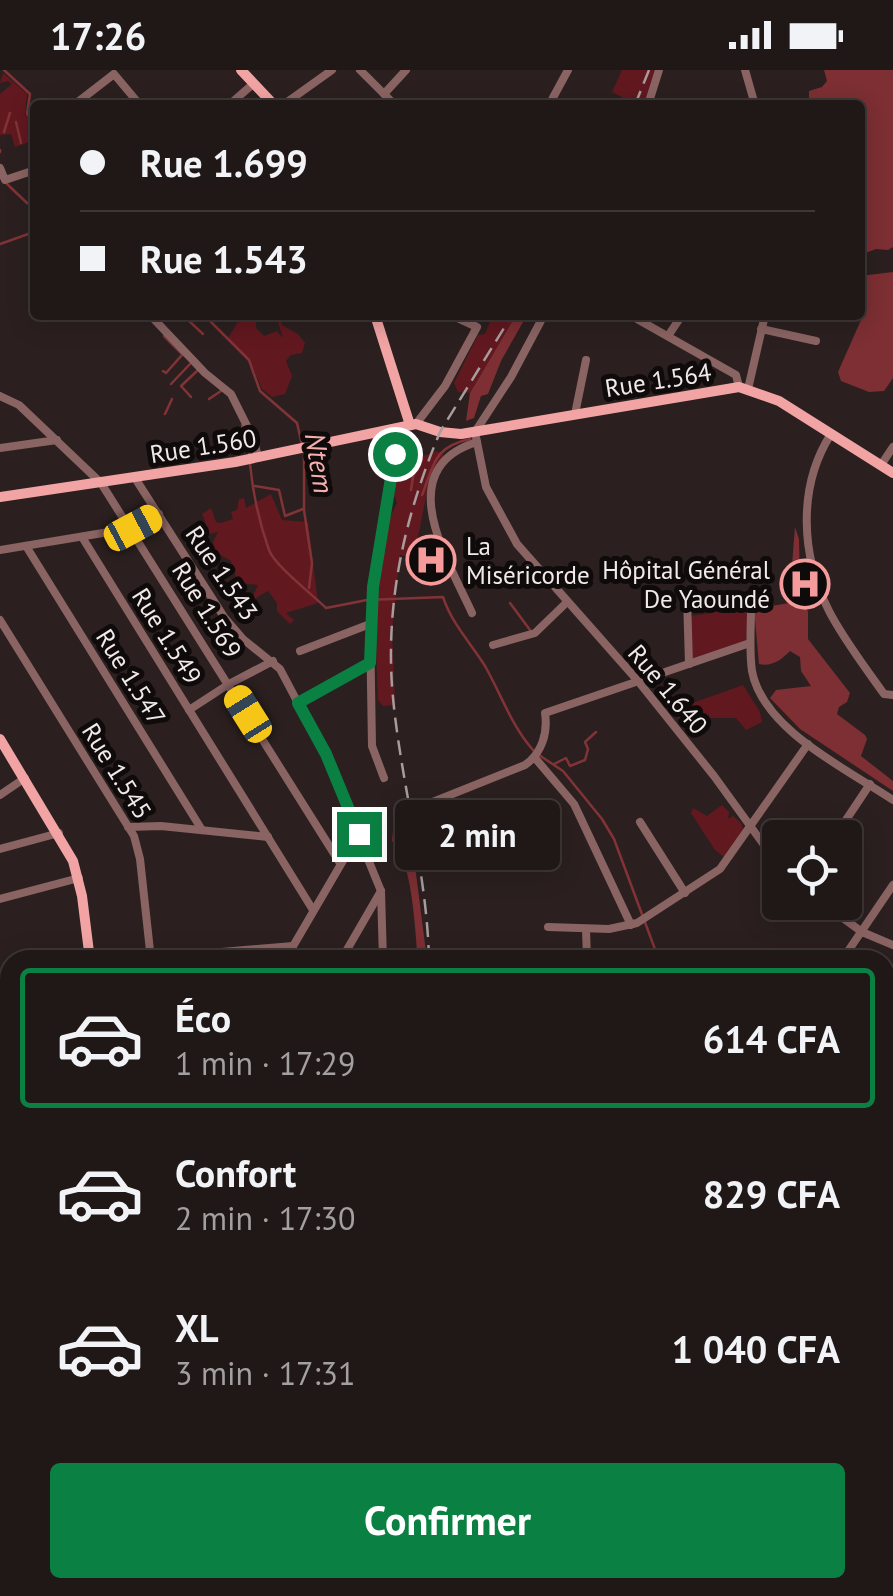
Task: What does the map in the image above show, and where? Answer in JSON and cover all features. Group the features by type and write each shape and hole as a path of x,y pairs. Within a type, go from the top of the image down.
{"main road":[{"path":"240,70 269,100"},
{"path":"378,320 413,424"},
{"name":"Rue 1.564","path":"413,424 476,437 575,414 744,388 779,401 893,472"},
{"name":"Rue 1.560","path":"0,497 258,458 413,424"},
{"path":"0,739 60,834 79,878 89,950"}],"street":[{"path":"290,100 332,70"},
{"path":"360,70 389,100"},
{"path":"384,94 406,70"},
{"path":"552,100 568,70"},
{"path":"650,100 659,70"},
{"path":"746,70 754,100"},
{"path":"80,100 114,74 136,100"},
{"path":"235,100 254,84"},
{"path":"0,168 5,180 30,172"},
{"path":"155,320 231,394 250,431 258,458"},
{"path":"413,424 445,386 477,327 461,320"},
{"path":"472,614 437,533 430,486 441,464 476,437 541,320"},
{"path":"639,320 736,375 744,388"},
{"path":"668,336 679,320"},
{"path":"744,388 763,320"},
{"path":"761,329 816,341"},
{"path":"575,414 586,360"},
{"name":"Rue 1.569","path":"0,396 18,405 101,482 340,862"},
{"path":"384,778 372,746 370,624 397,428"},
{"path":"831,434 806,496 812,567 828,610 850,646 884,694 893,696"},
{"name":"Rue 1.640","path":"476,437 486,487 506,529 566,603 638,681 714,776 762,844"},
{"path":"0,448 56,440"},
{"path":"881,465 893,448"},
{"name":"Rue 1.543","path":"135,478 224,617 243,640 272,661 326,754 381,891 383,950"},
{"path":"0,550 133,528 159,514"},
{"name":"Rue 1.549","path":"82,536 313,910"},
{"name":"Rue 1.547","path":"26,546 202,830"},
{"path":"687,597 689,664"},
{"path":"493,645 535,632 566,603"},
{"path":"751,608 752,672 764,701 808,744 893,800"},
{"name":"Rue 1.545","path":"0,620 128,826 140,859 150,950"},
{"path":"300,652 370,624"},
{"path":"493,827 499,852 441,856 428,862 415,809 536,756 546,727 545,713 750,643"},
{"path":"189,710 272,661"},
{"path":"298,703 370,663"},
{"path":"548,927 609,930 631,926 720,869 808,744"},
{"path":"536,756 574,804 631,926"},
{"path":"0,794 25,778"},
{"path":"846,820 870,784"},
{"path":"640,822 685,893"},
{"path":"128,826 268,837"},
{"path":"0,849 60,834"},
{"path":"290,950 359,834"},
{"path":"0,900 79,878"},
{"path":"849,950 893,885"},
{"path":"347,950 381,891"},
{"path":"846,920 893,945"},
{"path":"586,928 586,950"},
{"path":"249,950 293,946"}],"shaded area":[{"path":"622,70 656,70 648,100 622,100 612,92"},
{"path":"824,70 893,70 893,247 888,250 865,253 865,100 809,100 809,91 827,81"},
{"path":"3,73 27,94 25,115 30,120 30,142 15,147 11,134 0,135 0,94 12,84 0,83"},
{"path":"893,272 893,378 884,391 869,392 841,381 838,372 861,320 865,320 865,275"},
{"path":"239,320 256,320 256,328 264,336 277,331 283,338 277,320 298,334 305,343 302,353 291,355 286,361 292,376 285,394 272,397 262,389 250,360 228,338"},
{"path":"491,320 513,320 470,393 458,392 454,383 478,335 485,334"},
{"path":"513,320 524,320 488,394 481,396 474,418 466,421 470,393"},
{"path":"437,451 444,455 429,482 414,557 400,555 392,631 395,705 383,706 378,700 377,599 382,547 397,503 394,494 398,465"},
{"path":"271,494 282,520 308,522 318,603 286,613 294,620 290,624 277,611 277,603 268,591 251,601 258,585 238,583 231,561 212,544 218,532 204,535 201,529 206,524 202,514 211,508 216,522 221,523 233,519 231,512 237,510 239,499 244,498 246,508"},
{"path":"795,527 799,539 800,588 808,612 808,639 850,693 837,714 865,735 861,756 893,781 893,791 800,729 770,698 776,690 811,686 801,671 800,657 790,651 776,662 759,664 754,609 789,603"},
{"path":"721,605 748,607 746,642 691,659 690,616 717,612"},
{"path":"743,685 762,722 746,730 736,718 709,718 688,733 673,710"},
{"path":"722,805 729,812 728,819 733,816 745,832 724,857 691,813 693,808 707,816"},
{"path":"401,826 407,845 412,846 426,950 417,950 409,880 392,841 393,831"}],"waterway":[{"name":"Ntem","path":"4,70 30,94 30,118"},
{"path":"4,132 10,113"},
{"path":"16,122 21,143"},
{"path":"7,184 30,204"},
{"path":"0,244 30,233"},
{"path":"188,320 203,334"},
{"name":"Ntem","path":"209,320 249,360 260,391 297,423 302,445"},
{"path":"164,336 183,355"},
{"path":"163,371 166,373 182,355"},
{"path":"171,384 190,364"},
{"path":"191,397 181,386 197,371"},
{"path":"209,399 221,391"},
{"path":"165,414 172,399"},
{"path":"242,425 250,456"},
{"path":"400,436 415,464 411,490"},
{"path":"422,495 442,452 470,439"},
{"name":"Ntem","path":"304,453 304,510 312,563 309,588"},
{"path":"250,464 265,539 286,572 326,608 367,600 443,597 533,750"},
{"path":"255,486 279,490 285,516 303,509"},
{"path":"510,603 530,630"},
{"path":"554,764 566,758 570,766 585,760 585,742 596,732"},
{"path":"539,755 563,771 614,839 655,950"}],"railway":[{"path":"637,100 649,70"},
{"path":"428,950 392,686 396,588 408,524 440,432 509,320"}],"place":[{"name":"La Miséricorde","path":"431,560"},
{"name":"Hôpital Général De Yaoundé","path":"805,584"}],"route":[{"path":"359,834 326,754 298,703 370,663 373,587 395,454"}]}
